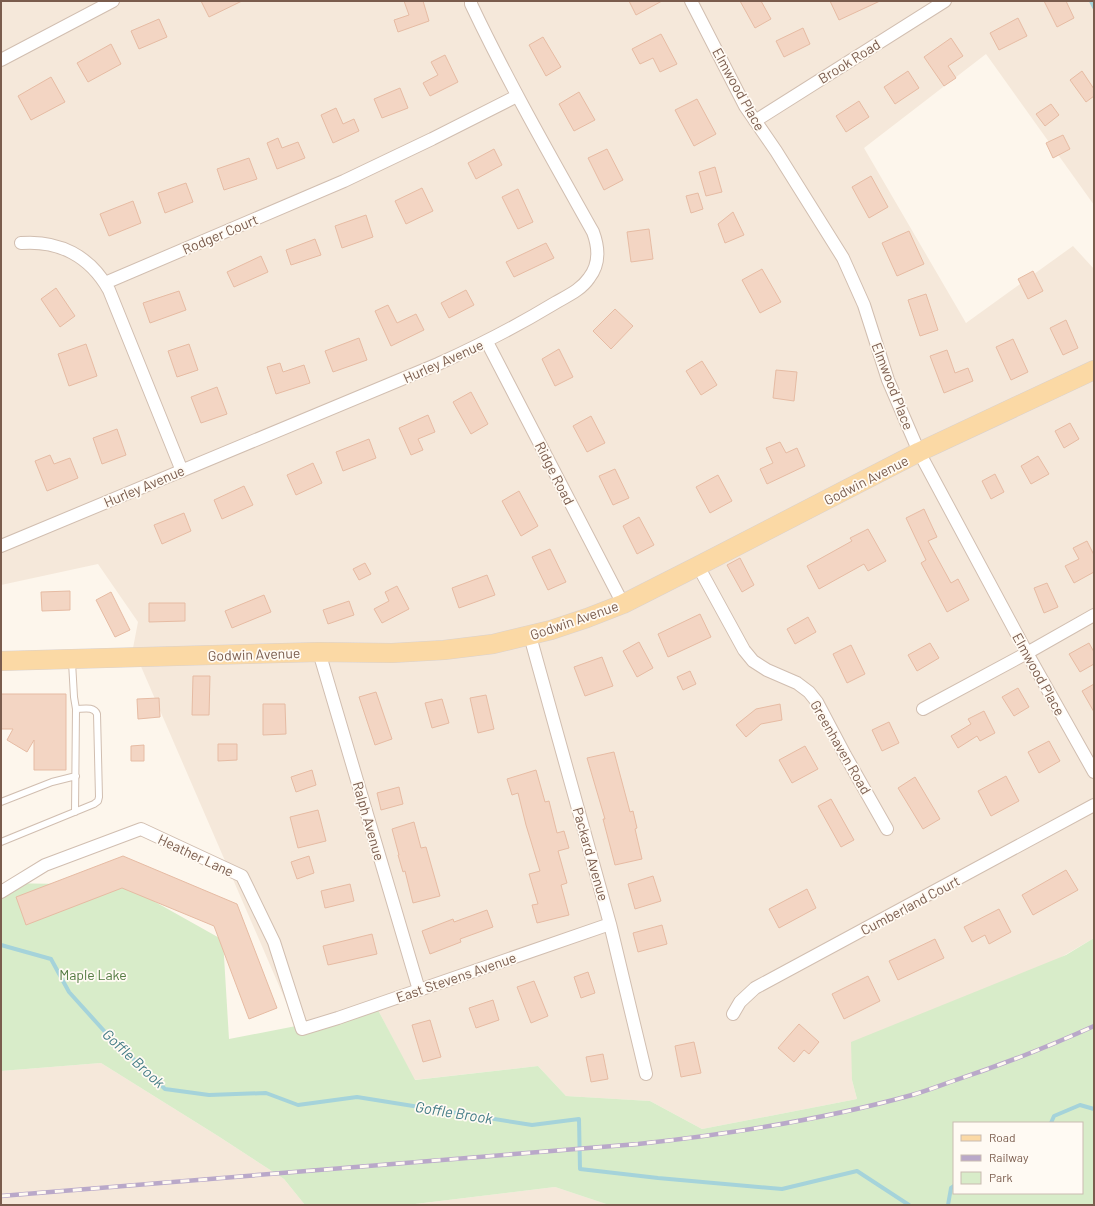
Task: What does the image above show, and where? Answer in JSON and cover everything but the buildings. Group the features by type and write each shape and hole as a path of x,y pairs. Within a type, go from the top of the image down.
{"main road":[{"name":"Godwin Avenue","path":"2,659 72,659 319,652 392,653 444,650 493,644 530,636 587,618 623,604 919,452 1094,370"}],"street":[{"path":"1,60 113,1"},
{"name":"Hurley Avenue","path":"1,546 438,364 487,342 533,317 581,287 590,278 596,267 598,255 597,243 593,232 489,43 471,1"},
{"name":"Elmwood Place","path":"691,1 745,106 776,151 842,258 864,305 888,380 919,452 1027,653 1094,772"},
{"name":"Brook Road","path":"755,121 944,1"},
{"name":"Rodger Court","path":"105,283 344,181 517,96"},
{"path":"21,243 32,242 50,244 80,256 94,268 105,283 182,471"},
{"name":"Ridge Road","path":"487,342 623,604"},
{"name":"Greenhaven Road","path":"698,566 744,650 753,661 767,670 797,683 809,692 817,702 845,755 888,829"},
{"path":"923,709 1094,615"},
{"name":"Packard Avenue","path":"530,636 610,924 646,1074"},
{"name":"Ralph Avenue","path":"319,652 418,990"},
{"name":"Cumberland Court","path":"733,1014 740,1002 755,988 1094,805"},
{"name":"Heather Lane","path":"1,892 45,865 141,829 172,843 242,876 274,942 302,1029"},
{"name":"East Stevens Avenue","path":"302,1029 338,1018 610,924"}],"lane":[{"path":"72,659 76,709 75,812"},
{"path":"1,842 94,804 98,801 97,714 93,709 76,709"},
{"path":"1,802 52,782 76,776"}],"shaded area":[{"path":"1,1 1094,1 1094,205 986,54 864,148 966,323 1073,246 1094,269 1094,938 852,1080 857,1099 702,1129 650,1101 566,1096 538,1066 414,1080 378,1010 296,1025 133,648 138,622 98,564 1,585"},
{"path":"101,1063 284,1179 305,1205 1,1205 1,1071"},
{"path":"555,1187 609,1205 407,1205"}],"green space":[{"name":"Maple Lake","path":"1,883 125,885 223,940 229,1039 378,1010 415,1080 538,1066 566,1096 650,1101 702,1129 857,1099 852,1080 851,1042 1066,955 1094,938 1094,1205 609,1205 555,1187 407,1205 305,1205 284,1179 101,1063 1,1071"}],"waterway":[{"path":"1091,1 1094,7"},
{"name":"Goffle Brook","path":"1,945 51,959 69,992 106,1033 165,1089 209,1095 266,1093 298,1105 357,1097 532,1125 579,1119 580,1169 658,1178 782,1189 857,1171 909,1205"},
{"name":"Goffle Brook","path":"1051,1122 1054,1116 1080,1105 1094,1109"},
{"name":"Goffle Brook","path":"948,1205 951,1188 953,1187"}],"railway":[{"path":"1,1196 638,1144 741,1131 844,1112 917,1093 989,1069 1094,1026"}]}
